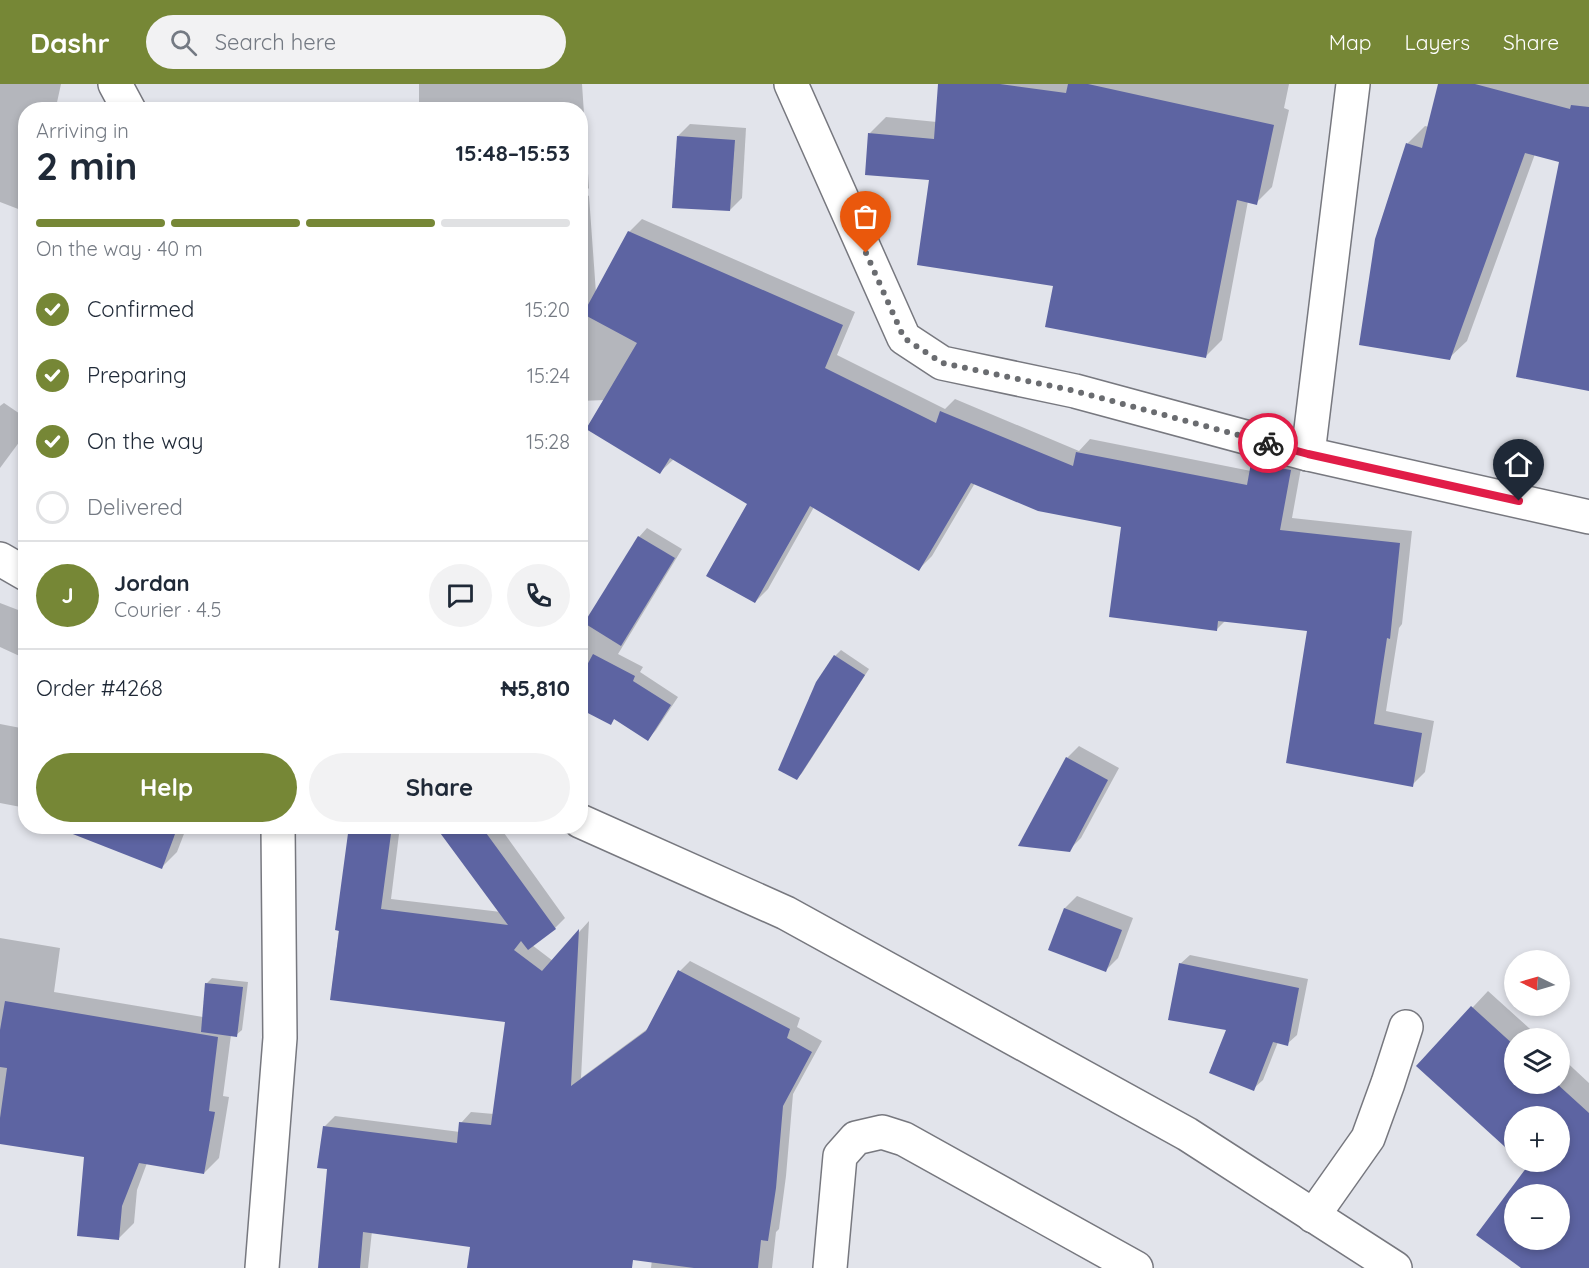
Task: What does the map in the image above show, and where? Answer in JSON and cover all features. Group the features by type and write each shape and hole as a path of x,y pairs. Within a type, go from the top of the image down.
{"street":[{"path":"115,84 125,102"},
{"path":"791,84 904,338 942,363 1075,391 1308,454 1589,517"},
{"path":"1308,454 1353,84"},
{"path":"0,559 18,569"},
{"path":"588,826 797,919 1187,1134 1395,1268"},
{"path":"262,1268 280,1038 278,834"},
{"path":"1313,1216 1368,1138 1406,1028"},
{"path":"830,1268 840,1156 856,1138 882,1132 904,1139 1136,1268"}],"building":[{"path":"938,84 1000,84 1066,93 1068,84 1088,84 1274,125 1257,205 1237,200 1206,358 1045,327 1053,286 917,265 929,180 865,175 868,133 934,139"},
{"path":"1438,84 1475,84 1570,109 1571,105 1589,107 1589,391 1516,377 1559,162 1525,153 1450,360 1359,345 1375,239 1406,143 1422,148"},
{"path":"677,136 735,140 730,211 672,208"},
{"path":"628,231 843,325 825,368 936,423 940,411 1073,466 1076,452 1247,485 1251,463 1291,470 1280,530 1400,543 1390,639 1387,638 1374,724 1422,733 1413,787 1286,763 1307,631 1218,621 1217,631 1109,617 1121,527 1038,511 971,483 919,571 810,506 755,603 706,576 747,504 670,458 660,474 588,430 588,426 637,343 588,317 588,305"},
{"path":"638,536 675,558 621,646 588,625 588,617"},
{"path":"593,654 635,676 633,681 671,705 648,741 614,719 611,725 588,713 588,663"},
{"path":"834,655 865,675 797,780 778,770 816,682"},
{"path":"1066,757 1108,780 1070,852 1018,846"},
{"path":"73,834 175,834 162,869"},
{"path":"348,834 391,834 381,909 508,925 441,834 487,834 556,929 528,950 521,941 514,950 542,971 579,929 571,1086 646,1031 678,970 790,1029 787,1038 812,1052 783,1106 776,1188 768,1241 761,1240 758,1268 694,1268 633,1260 632,1268 467,1268 470,1247 363,1232 360,1268 318,1268 327,1169 317,1168 323,1126 457,1143 459,1122 491,1125 505,1022 330,1000 339,931 335,930"},
{"path":"1064,908 1122,930 1106,972 1048,950"},
{"path":"1179,963 1299,988 1288,1046 1273,1042 1254,1091 1209,1073 1226,1030 1168,1020"},
{"path":"205,983 243,987 237,1037 201,1032"},
{"path":"5,1001 218,1037 209,1111 215,1112 204,1174 139,1163 122,1206 119,1240 77,1236 84,1157 0,1144 0,1118 7,1068 0,1067 0,1030"},
{"path":"1471,1006 1504,1036 1504,1094 1568,1094 1589,1113 1589,1268 1521,1268 1476,1235 1504,1198 1504,1250 1570,1250 1570,1184 1514,1184 1523,1172 1570,1172 1570,1106 1504,1106 1504,1146 1416,1066"}],"way so far":[{"path":"866,253 904,338 942,363 1075,391 1268,443"}],"route":[{"path":"1268,443 1519,501"}]}
